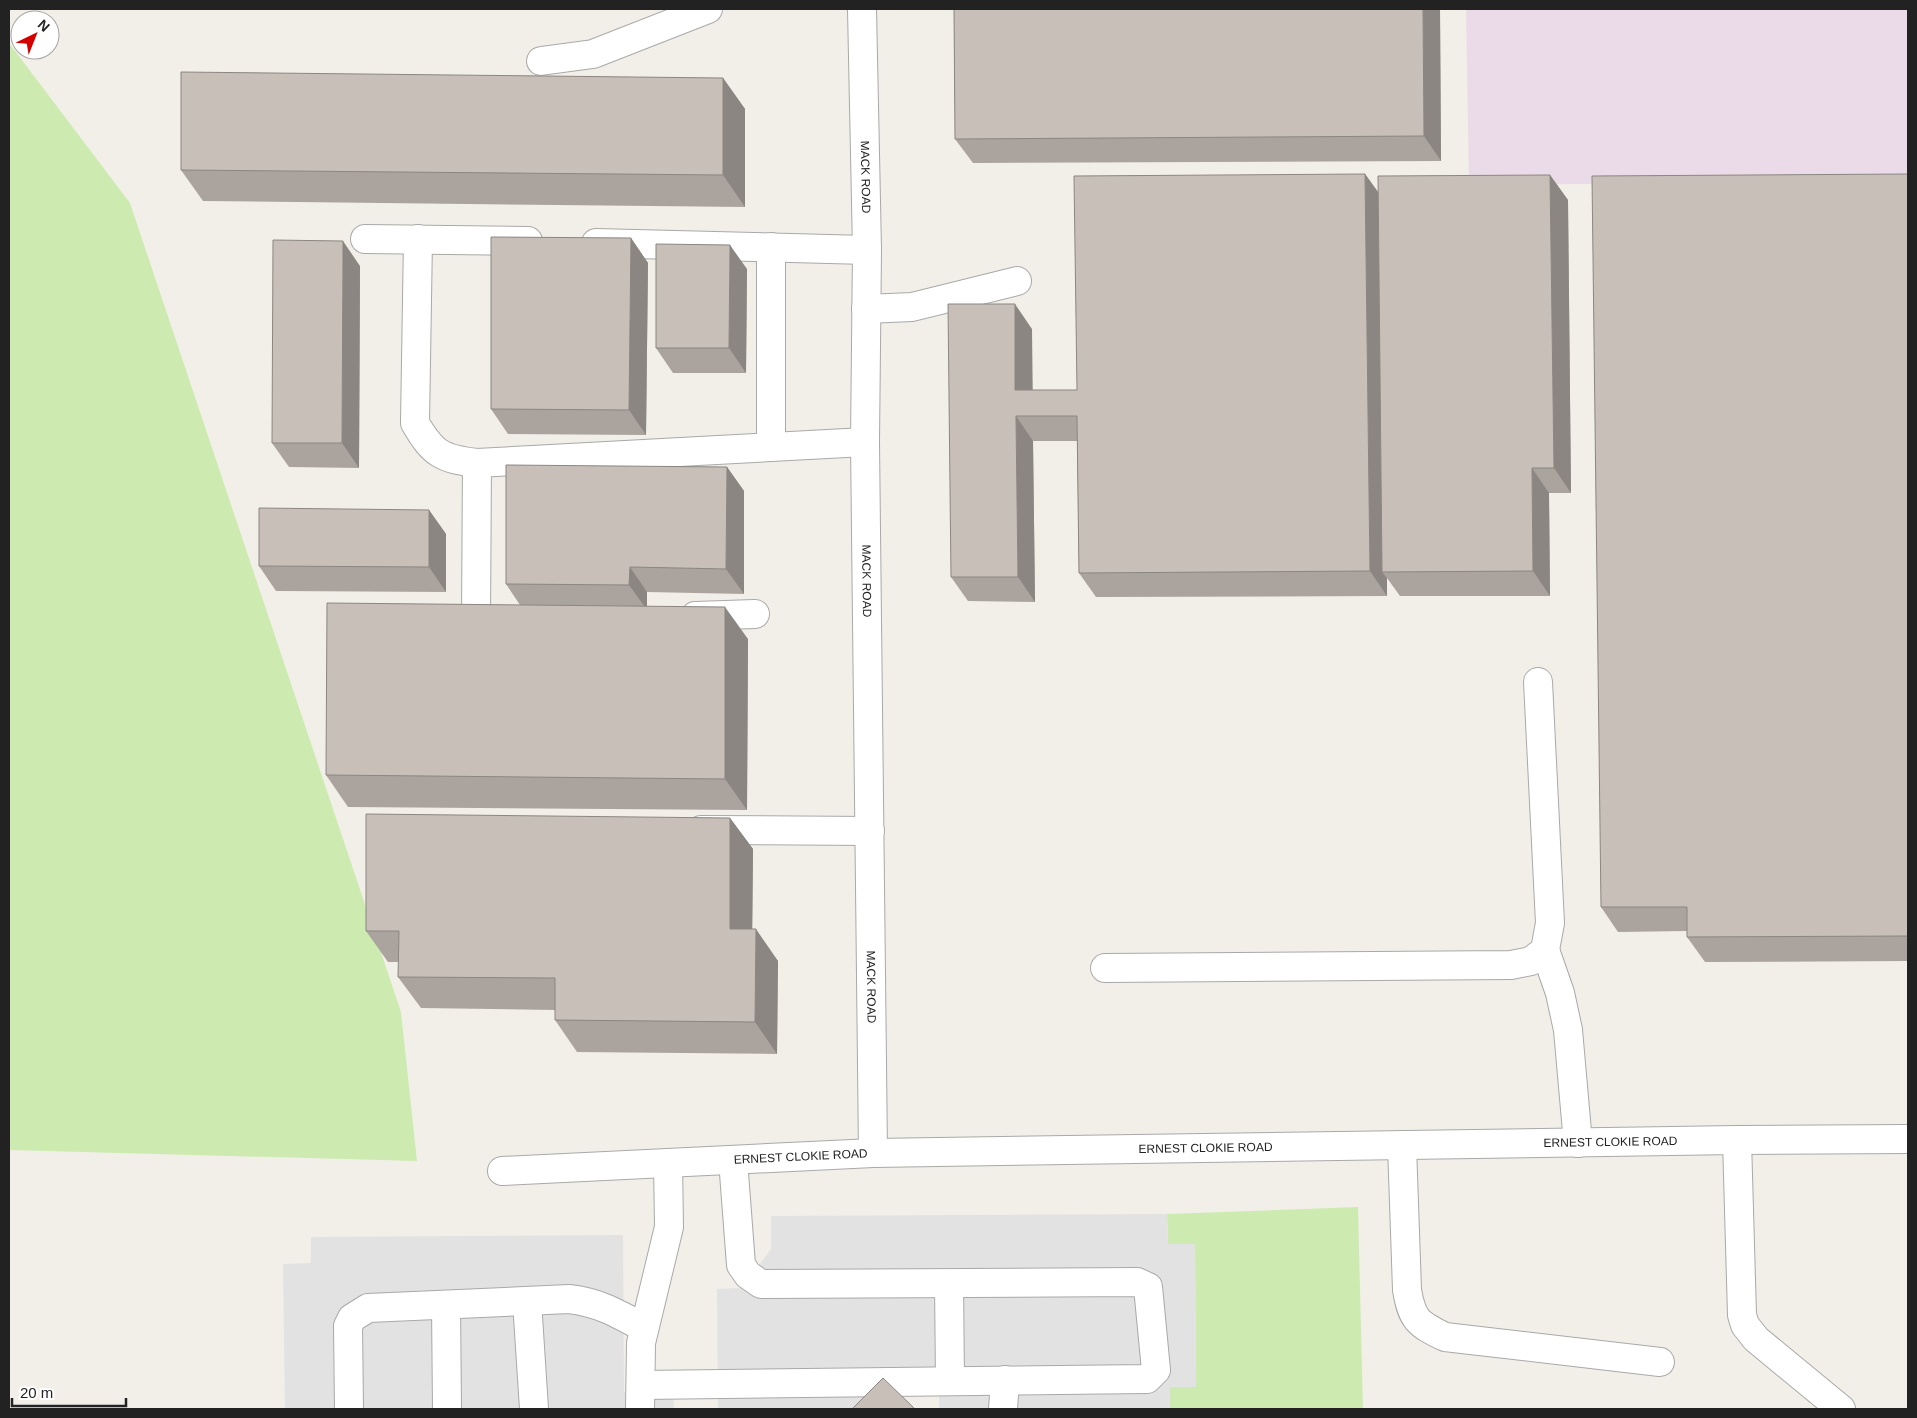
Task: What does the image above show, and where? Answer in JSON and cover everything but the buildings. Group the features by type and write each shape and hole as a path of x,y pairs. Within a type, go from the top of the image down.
{"street":[{"path":"540,61 593,54 708,9"},
{"name":"MACK ROAD","path":"862,9 867,250 865,442 873,1153"},
{"path":"365,239 867,250"},
{"path":"418,239 415,422 428,444 451,460 478,464 865,442"},
{"path":"771,247 771,447"},
{"path":"866,309 912,307 1017,281"},
{"path":"476,619 478,464"},
{"path":"671,617 755,614"},
{"path":"448,620 506,619"},
{"path":"1538,682 1550,923 1545,950 1560,993 1568,1030 1578,1142"},
{"path":"673,829 870,831"},
{"path":"1105,968 1511,965 1531,961 1545,950"},
{"name":"ERNEST CLOKIE ROAD","path":"502,1171 873,1153 1908,1139"},
{"path":"1737,1140 1742,1315 1745,1325 1756,1339 1841,1409"},
{"path":"1402,1145 1407,1290 1411,1312 1426,1328 1445,1337 1660,1362"},
{"path":"668,1163 669,1227 641,1343 640,1397 950,1381 1147,1378 1156,1370 1157,1361 1148,1287 1136,1282 761,1284 748,1275 741,1264 733,1160"},
{"path":"949,1284 950,1381"},
{"path":"349,1409 348,1326 352,1318 368,1308 569,1299 589,1301 607,1307 644,1328"},
{"path":"526,1301 534,1409"},
{"path":"446,1305 447,1409"},
{"path":"1003,1409 1005,1380"}],"shaded area":[{"path":"1466,9 1908,9 1908,181 1469,185"},
{"path":"1167,1214 1168,1244 1195,1244 1196,1387 1170,1387 1170,1409 939,1409 939,1392 873,1392 872,1409 718,1409 717,1289 742,1288 771,1249 771,1216"},
{"path":"623,1235 624,1392 673,1392 674,1409 285,1409 283,1264 311,1263 311,1237"}],"green space":[{"path":"9,43 10,60 22,60 130,203 401,1012 417,1161 9,1150"},
{"path":"1358,1207 1363,1409 1170,1409 1169,1387 1196,1387 1195,1244 1168,1244 1167,1214"}]}
